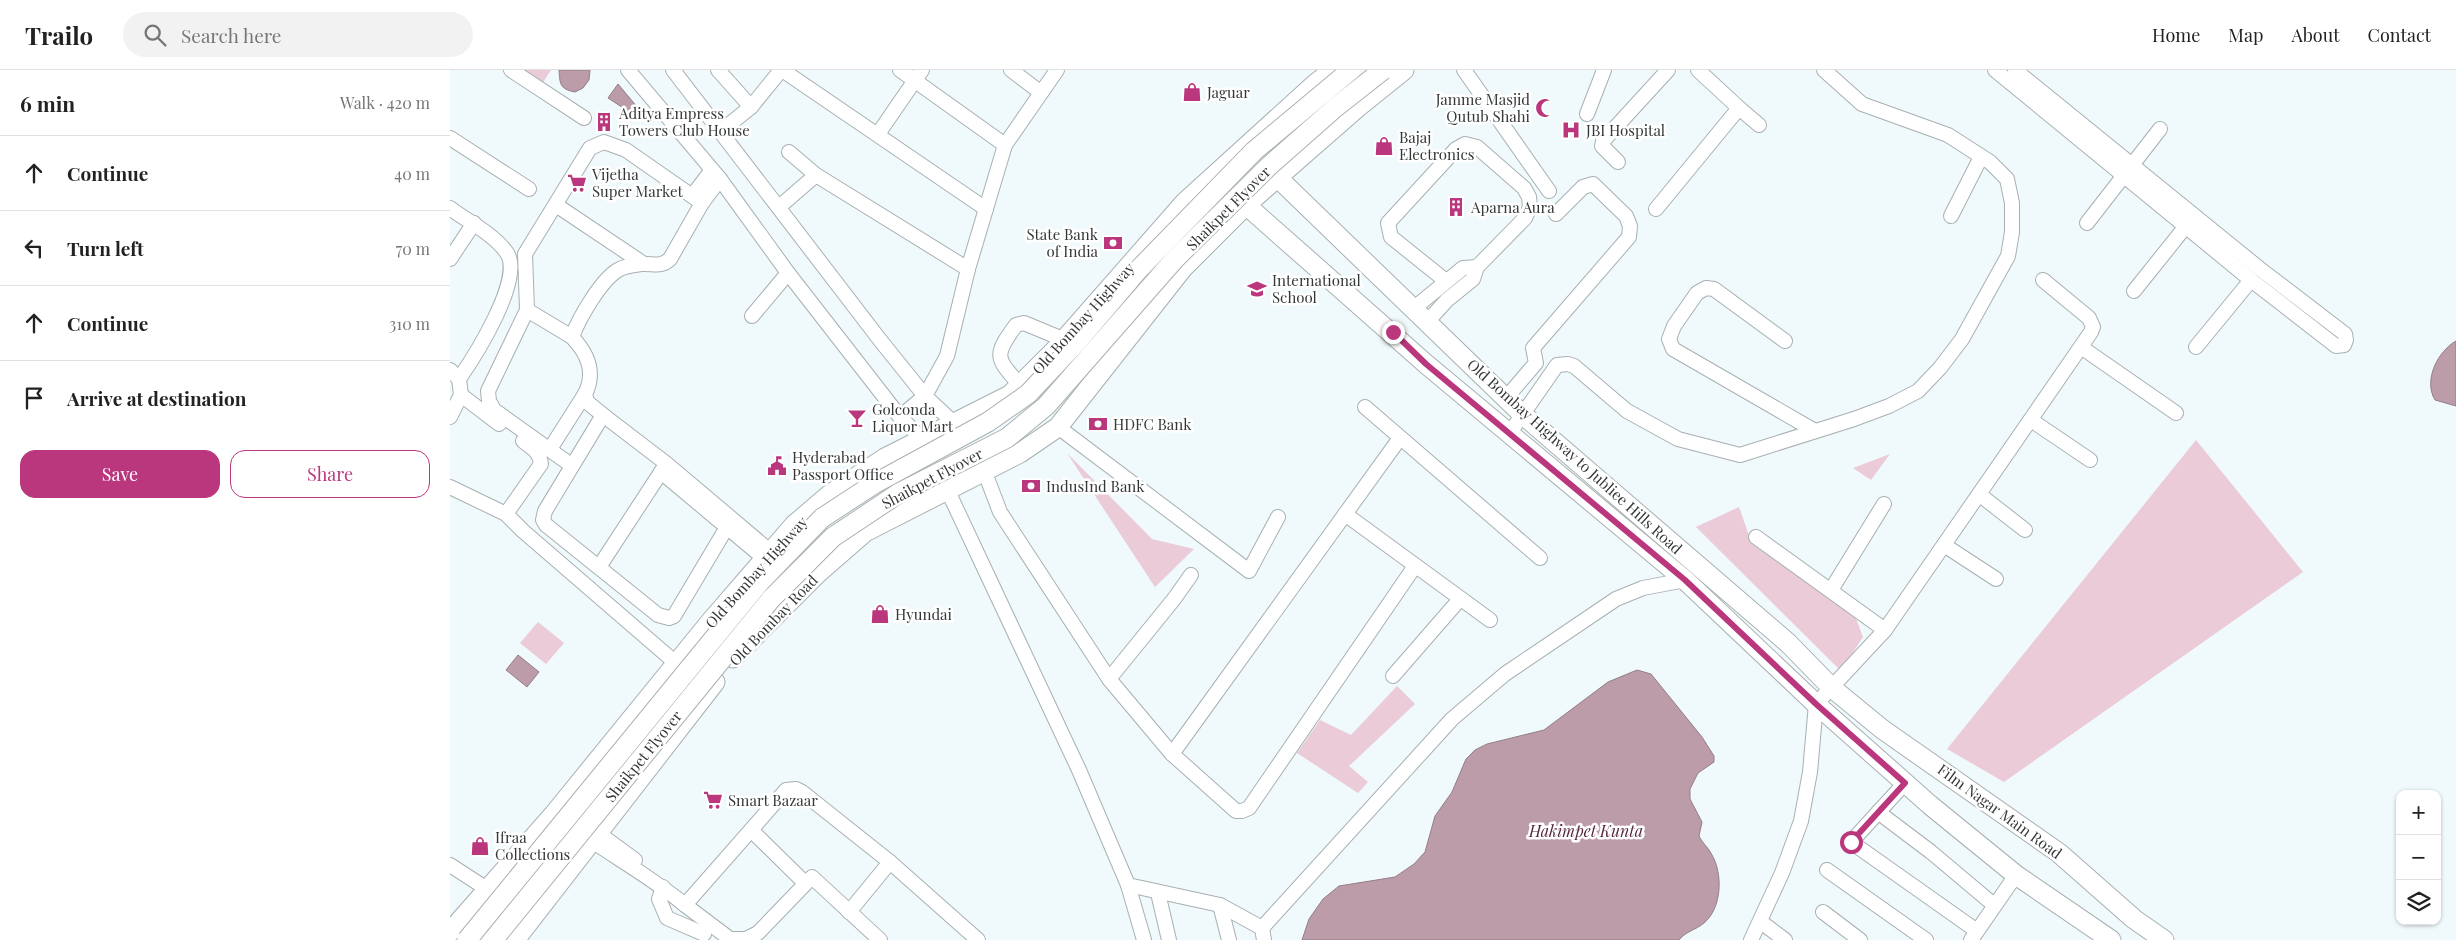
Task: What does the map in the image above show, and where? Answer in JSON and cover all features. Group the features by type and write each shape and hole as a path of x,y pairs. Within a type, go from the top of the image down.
{"main road":[{"name":"Old Bombay Highway","path":"450,932 554,814 678,664 710,622 794,525 829,495 885,458 1010,396 1065,340 1185,202 1333,70"},
{"name":"Shaikpet Flyover","path":"467,940 760,582 822,518 874,484 988,422 1028,394 1076,343 1138,270 1248,158 1351,70"},
{"path":"984,470 1020,453 1058,427 1183,268 1246,206 1278,178 1381,75 1404,70"},
{"name":"Shaikpet Flyover","path":"493,940 771,599 833,537 899,493 1007,438 1046,406 1182,252 1268,167 1336,107 1381,75"},
{"name":"Old Bombay Highway to Jubliee Hills Road","path":"1278,178 1522,414 1788,643 1832,688"},
{"name":"Old Bombay Highway to Jubliee Hills Road","path":"1246,206 1426,364 1685,580 1816,704 1905,783 2016,875 2111,940"},
{"path":"1426,364 1447,341"},
{"name":"Old Bombay Road","path":"515,940 742,647 819,572 865,532 984,470"},
{"path":"710,622 742,647"},
{"name":"Film Nagar Main Road","path":"1832,688 1882,729 2059,853 2134,919 2164,940"}],"street":[{"path":"511,70 584,118"},
{"path":"628,70 716,175 788,273 900,416 922,439"},
{"path":"673,70 926,396 955,424"},
{"path":"718,70 751,107"},
{"path":"900,70 918,75 1006,145"},
{"path":"1011,70 1040,92"},
{"path":"900,416 926,396 948,356 968,269 1006,145 1040,92 1057,70"},
{"path":"1464,70 1549,191"},
{"path":"1587,114 1604,70"},
{"path":"1618,162 1602,146 1603,141 1668,70"},
{"path":"1698,70 1759,125"},
{"path":"1509,434 1557,365 1568,364 1627,411 1678,439 1740,455 1863,416 1918,391 1940,368 1962,339 2008,256 2012,232 2012,203 2007,179 1981,157 1948,135 1862,104 1824,70"},
{"path":"1995,70 2127,170 2345,334 2346,340 2344,345 2336,346 2251,280 2186,226 2127,170 2015,70"},
{"path":"721,131 751,107 784,72 986,209"},
{"path":"878,134 918,75"},
{"path":"1656,209 1739,108"},
{"path":"2087,223 2160,129"},
{"path":"450,138 529,189"},
{"path":"571,465 494,410 489,401 488,391 527,310 525,254 590,148 604,142 626,150 697,199"},
{"path":"1427,322 1447,300 1473,279 1477,267 1525,218 1530,207 1530,196 1524,188 1477,147 1465,144 1456,149 1388,223 1391,237 1446,281"},
{"path":"789,152 816,175 968,269"},
{"path":"1951,216 1981,157"},
{"path":"572,337 607,280 620,269 644,264 656,266 664,264 670,259 697,199 716,175"},
{"path":"779,207 816,175"},
{"path":"1506,398 1536,363 1533,348 1629,237 1630,226 1626,216 1593,184 1583,187 1556,214"},
{"path":"556,205 644,264"},
{"path":"452,212 474,223 507,253 510,272 501,304 474,357 455,374 461,395 537,452 540,457 541,464 506,514"},
{"path":"450,259 474,223"},
{"path":"2134,291 2186,226"},
{"path":"1414,309 1462,268 1477,267"},
{"path":"752,316 788,273"},
{"path":"1751,940 1762,922 1801,822 1810,772 1816,704 1885,630 1980,496 2091,332 2092,321 2043,280"},
{"path":"2196,347 2251,280"},
{"path":"1785,341 1714,289 1706,288 1697,293 1678,319 1670,333 1669,339 1673,349 1815,431"},
{"path":"527,310 572,337 582,347 588,358 590,369 588,387 550,449"},
{"path":"1020,385 1003,365 999,357 1001,347 1016,325 1024,323 1035,326 1065,340"},
{"path":"2082,347 2176,413"},
{"path":"584,394 587,402 768,555"},
{"path":"450,417 461,395"},
{"path":"1365,407 1540,558"},
{"path":"603,414 545,510 543,520 546,525 658,615 669,618 674,616 727,527"},
{"path":"2032,420 2090,460"},
{"path":"1058,427 1249,571 1278,517"},
{"path":"1172,754 1400,438"},
{"path":"664,468 727,527 768,555"},
{"path":"599,568 664,468"},
{"path":"984,470 1000,512 1109,679 1172,754 1232,809 1242,812 1248,808 1416,566"},
{"path":"450,486 506,514 523,531 678,664"},
{"path":"947,489 1079,770 1128,885 1144,940"},
{"path":"1980,496 2025,530"},
{"path":"1831,590 1884,504"},
{"path":"1345,514 1490,620"},
{"path":"1756,537 1885,630"},
{"path":"1944,545 1996,579"},
{"path":"1109,679 1174,599 1191,575"},
{"path":"1128,885 1220,905 1263,934 1452,719 1505,674 1616,599 1643,588 1685,580"},
{"path":"1393,676 1460,599"},
{"path":"1905,783 1851,842 1974,936 2016,875"},
{"path":"685,905 786,790 796,789 890,862 978,940"},
{"path":"1878,812 1931,852 1994,905"},
{"path":"751,830 880,940"},
{"path":"595,837 648,869 650,878 730,939 746,939 758,933 809,880"},
{"path":"776,842 809,880"},
{"path":"849,912 890,862"},
{"path":"450,865 487,889"},
{"path":"1827,870 1926,940"},
{"path":"663,887 659,899 667,918 704,934"},
{"path":"1158,893 1169,940"},
{"path":"1220,905 1229,940"},
{"path":"1823,912 1860,940"},
{"path":"1762,922 1785,940"}],"shaded area":[{"path":"522,70 551,70 542,84"},
{"path":"2196,440 2303,572 2004,782 1947,749"},
{"path":"1067,453 1152,539 1194,549 1155,587"},
{"path":"1890,454 1871,480 1853,468"},
{"path":"1739,507 1752,544 1854,613 1863,637 1841,671 1696,527"},
{"path":"538,622 564,643 546,664 520,643"},
{"path":"1397,686 1415,704 1349,766 1368,782 1358,793 1297,753 1320,720 1351,735"}],"water":[{"path":"559,70 590,70 589,80 583,88 575,92 570,91 561,85"},
{"path":"618,84 638,108 634,115 608,98"},
{"path":"2456,341 2456,406 2435,400 2431,384 2434,367 2438,359"},
{"path":"518,655 539,672 527,687 506,670"},
{"name":"Hakimpet Kunta","path":"1637,670 1651,674 1702,737 1714,756 1714,762 1698,773 1690,789 1690,799 1702,822 1699,836 1711,852 1716,863 1719,881 1719,890 1714,909 1704,923 1679,940 1302,940 1309,919 1323,899 1339,886 1395,877 1414,864 1425,852 1435,816 1452,792 1466,759 1475,750 1487,744 1544,730 1608,682"}],"place":[{"name":"Jaguar","path":"1192,92"},
{"name":"Jamme Masjid Qutub Shahi","path":"1545,108"},
{"name":"Aditya Empress Towers Club House","path":"604,122"},
{"name":"JBI Hospital","path":"1571,130"},
{"name":"Bajaj Electronics","path":"1384,146"},
{"name":"Vijetha Super Market","path":"577,183"},
{"name":"Aparna Aura","path":"1456,207"},
{"name":"State Bank of India","path":"1113,243"},
{"name":"International School","path":"1257,289"},
{"name":"Golconda Liquor Mart","path":"857,418"},
{"name":"HDFC Bank","path":"1098,424"},
{"name":"Hyderabad Passport Office","path":"777,466"},
{"name":"IndusInd Bank","path":"1031,486"},
{"name":"Hyundai","path":"880,614"},
{"name":"Smart Bazaar","path":"713,800"},
{"name":"Ifraa Collections","path":"480,846"}],"route":[{"path":"1393,332 1426,364 1685,580 1816,704 1905,783 1853,837 1851,842"}]}
